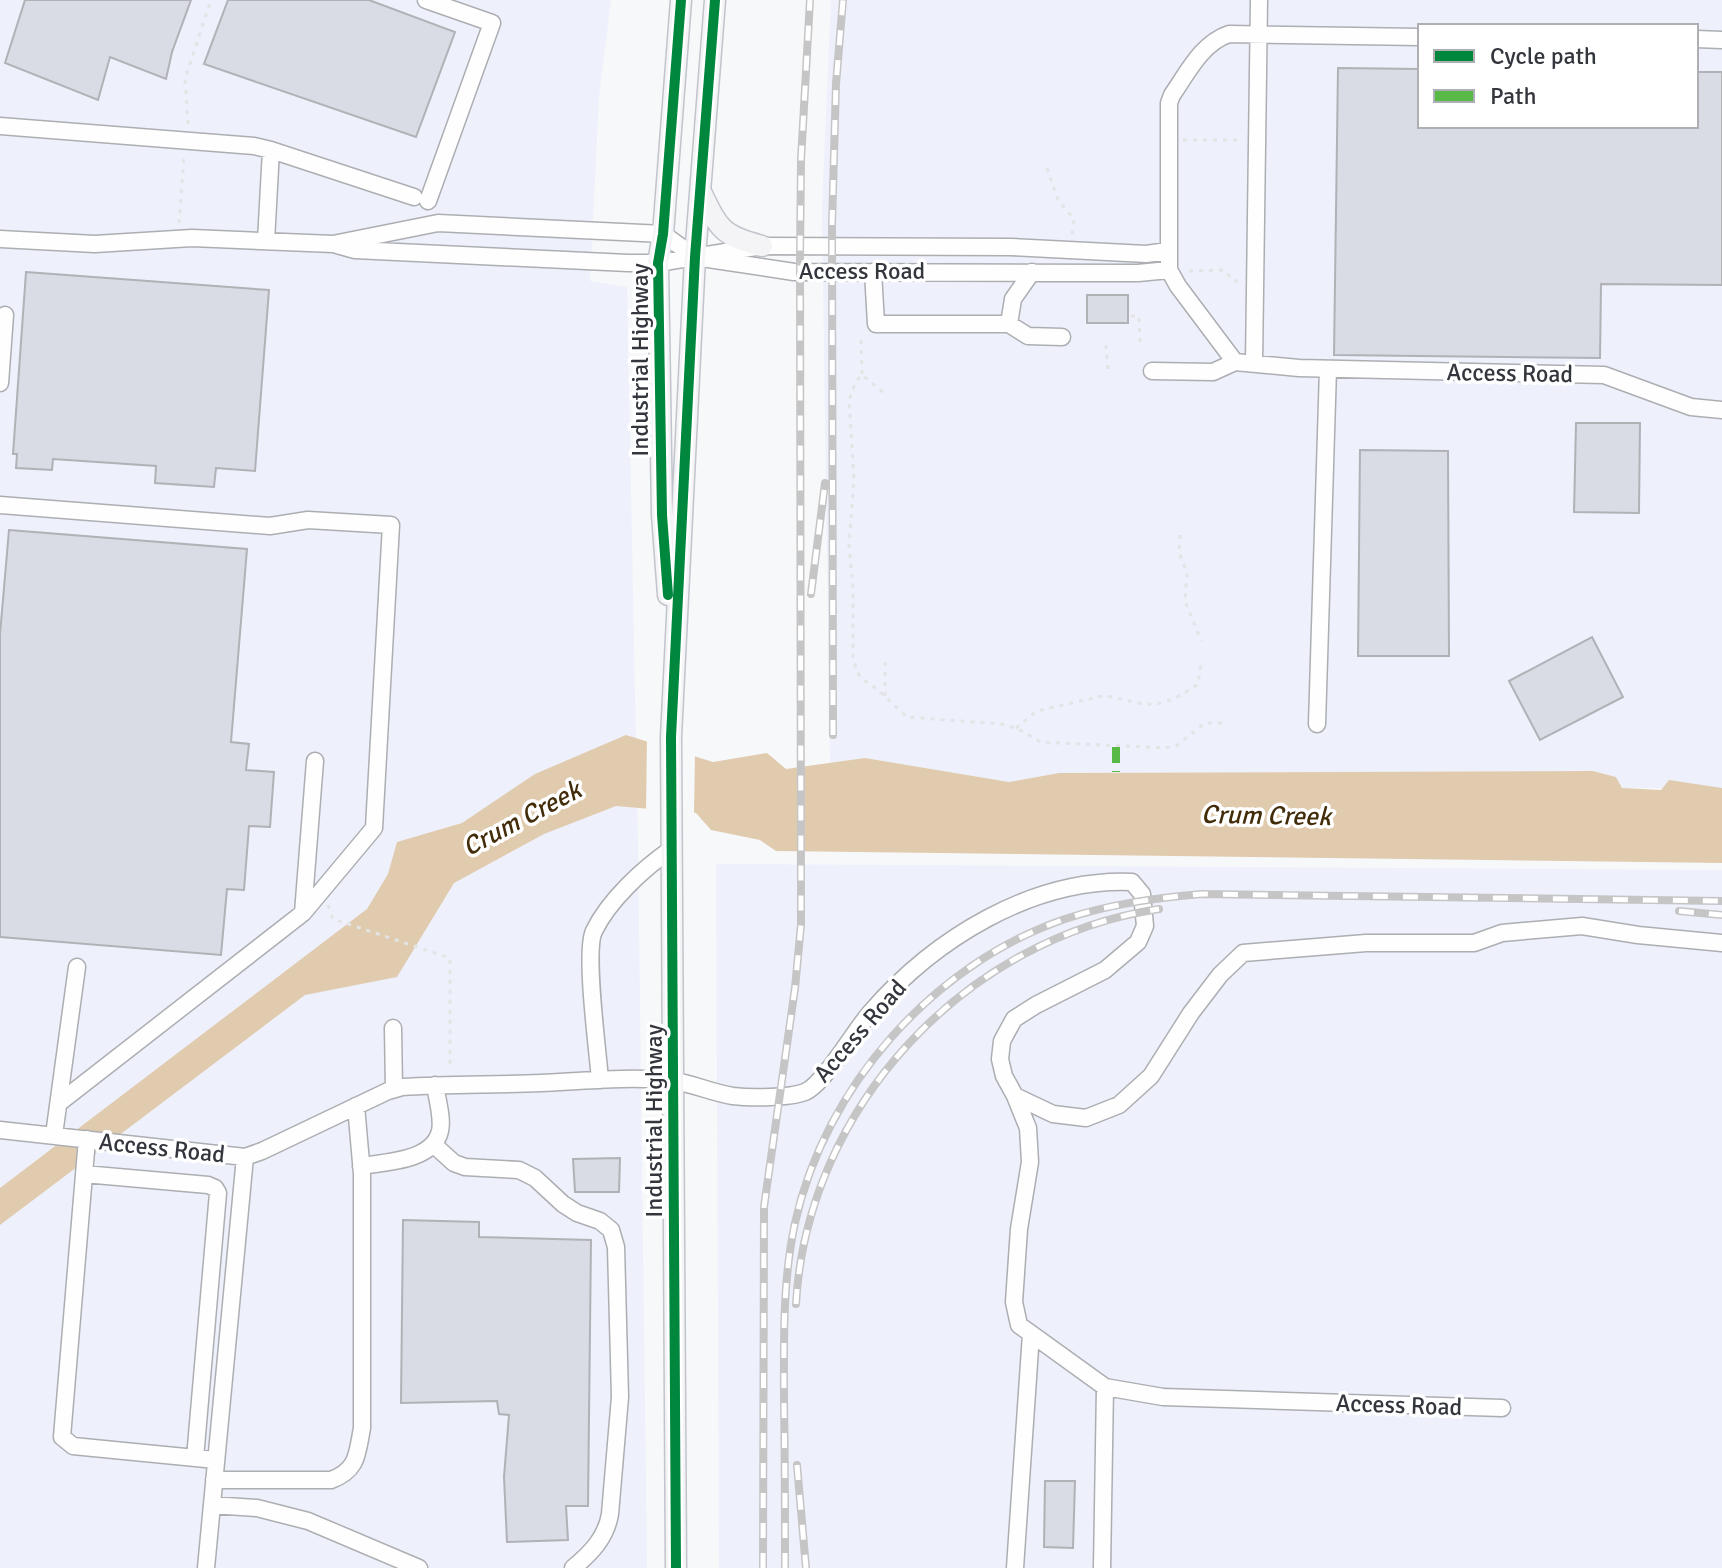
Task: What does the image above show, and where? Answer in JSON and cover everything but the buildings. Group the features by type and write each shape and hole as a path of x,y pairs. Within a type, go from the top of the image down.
{"main road":[{"name":"Industrial Highway","path":"674,673 662,515 658,263 663,234 681,0"},
{"name":"Industrial Highway","path":"676,1568 671,737 695,257 715,0"},
{"path":"700,190 716,223 733,238 762,246"}],"lane":[{"path":"0,126 254,146 421,199 492,23 426,0"},
{"path":"1254,363 1259,0"},
{"path":"1235,362 1178,286 1178,270 1168,251 1169,103 1172,95 1207,46 1216,38 1229,34 1418,37"},
{"path":"1698,39 1722,40"},
{"path":"266,241 271,150"},
{"path":"333,244 438,223 663,234 695,257"},
{"path":"0,239 104,244 177,239 266,241 333,244 355,250 658,263 695,257"},
{"name":"Access Road","path":"695,257 762,246 1014,248 1146,254 1168,251"},
{"path":"1014,248 1014,272"},
{"name":"Access Road","path":"695,257 794,272 1138,273 1178,270"},
{"path":"873,272 876,324 1009,324 1028,336 1062,337"},
{"path":"1009,324 1013,299 1032,272"},
{"path":"0,383 5,315"},
{"name":"Access Road","path":"1152,371 1213,372 1235,362 1328,369 1604,375 1691,407 1722,410"},
{"path":"1317,724 1328,369"},
{"path":"0,505 270,526 308,520 391,525 374,828 303,913 59,1103"},
{"path":"303,913 315,761"},
{"path":"600,1080 590,954 593,933 644,869 670,850"},
{"name":"Access Road","path":"0,1130 245,1157 394,1089 600,1080 674,1081 733,1096 778,1096 807,1092 825,1074 870,1013 914,968 949,940 1038,896 1092,884 1132,882 1142,894 1145,926 1138,942 1105,970 1014,1019 1002,1041 1000,1059 1004,1076 1028,1128 1030,1162 1019,1229 1014,1302 1019,1325 1105,1387 1163,1397 1502,1408"},
{"path":"1015,1096 1053,1114 1071,1118 1086,1118 1119,1105 1151,1076 1191,1013 1220,975 1243,953 1366,943 1474,943 1502,933 1582,926 1722,943"},
{"path":"54,1135 77,967"},
{"path":"393,1028 394,1089"},
{"path":"361,1166 408,1159 434,1145 441,1129 435,1085"},
{"path":"214,1480 331,1480 347,1474 357,1457 362,1428 361,1166 356,1106"},
{"path":"87,1139 62,1437 73,1446 216,1460"},
{"path":"434,1145 454,1163 465,1167 519,1170 577,1213 600,1221 611,1230 616,1247 620,1397 610,1514 607,1530 597,1545 573,1568"},
{"path":"206,1568 245,1157"},
{"path":"84,1174 208,1185 218,1193 195,1458"},
{"path":"1015,1568 1031,1334"},
{"path":"1102,1568 1105,1387"},
{"path":"212,1505 257,1508 308,1521 419,1568"}],"path":[{"path":"177,239 189,118 185,79 211,0"},
{"path":"1183,140 1241,140"},
{"path":"1047,168 1058,200 1074,219 1072,240"},
{"path":"1178,270 1224,270 1234,281 1245,281"},
{"path":"1131,316 1139,316 1140,344"},
{"path":"876,324 861,338 862,375 856,381 849,400 854,479 849,545 853,588 853,656 862,679 907,717 1001,724 1016,728 1041,742 1165,748 1176,746 1205,723 1227,723"},
{"path":"1106,345 1108,371"},
{"path":"862,375 883,392"},
{"path":"1180,535 1179,552 1187,573 1185,601 1201,641"},
{"path":"885,660 885,696"},
{"path":"1016,728 1037,711 1102,696 1143,704 1173,699 1198,684 1201,663"},
{"path":"337,919 450,958 450,1072"}],"shaded area":[{"path":"0,0 611,0 599,96 590,281 627,287 647,1568 0,1568"},
{"path":"831,0 1722,0 1722,788 1622,788 1616,777 1593,771 1059,773 1009,782 865,758 830,764 822,206"},
{"path":"716,864 1722,870 1722,1568 719,1568"}],"water":[{"name":"Crum Creek","path":"626,735 713,762 767,753 786,769 865,758 1009,782 1059,773 1593,771 1616,777 1622,788 1661,790 1669,780 1722,788 1722,863 776,851 760,840 711,830 696,813 616,806 544,834 454,883 397,977 305,995 0,1225 0,1188 367,909 388,874 397,842 462,823 535,774"}],"pier":[{"path":"647,738 695,753 694,815 646,813"}],"railway":[{"path":"763,1568 764,1207 801,925 800,258 801,160 810,0"},
{"path":"833,735 832,225 836,84 843,0"},
{"path":"811,594 825,483"},
{"path":"785,1568 786,1291 795,1223 810,1173 831,1124 859,1079 892,1037 929,999 971,966 1017,939 1065,919 1099,909 1167,897 1202,894 1722,901"},
{"path":"796,1304 807,1232 830,1163 865,1100 909,1044 962,995 1022,955 1088,926 1159,909"},
{"path":"1679,911 1722,915"},
{"path":"797,1465 806,1568"}],"marked path":[{"path":"1116,747 1116,772"}],"cycle path":[{"path":"668,595 662,515 658,263 663,234 681,0"},
{"path":"676,1568 671,737 695,257 715,0"}]}
